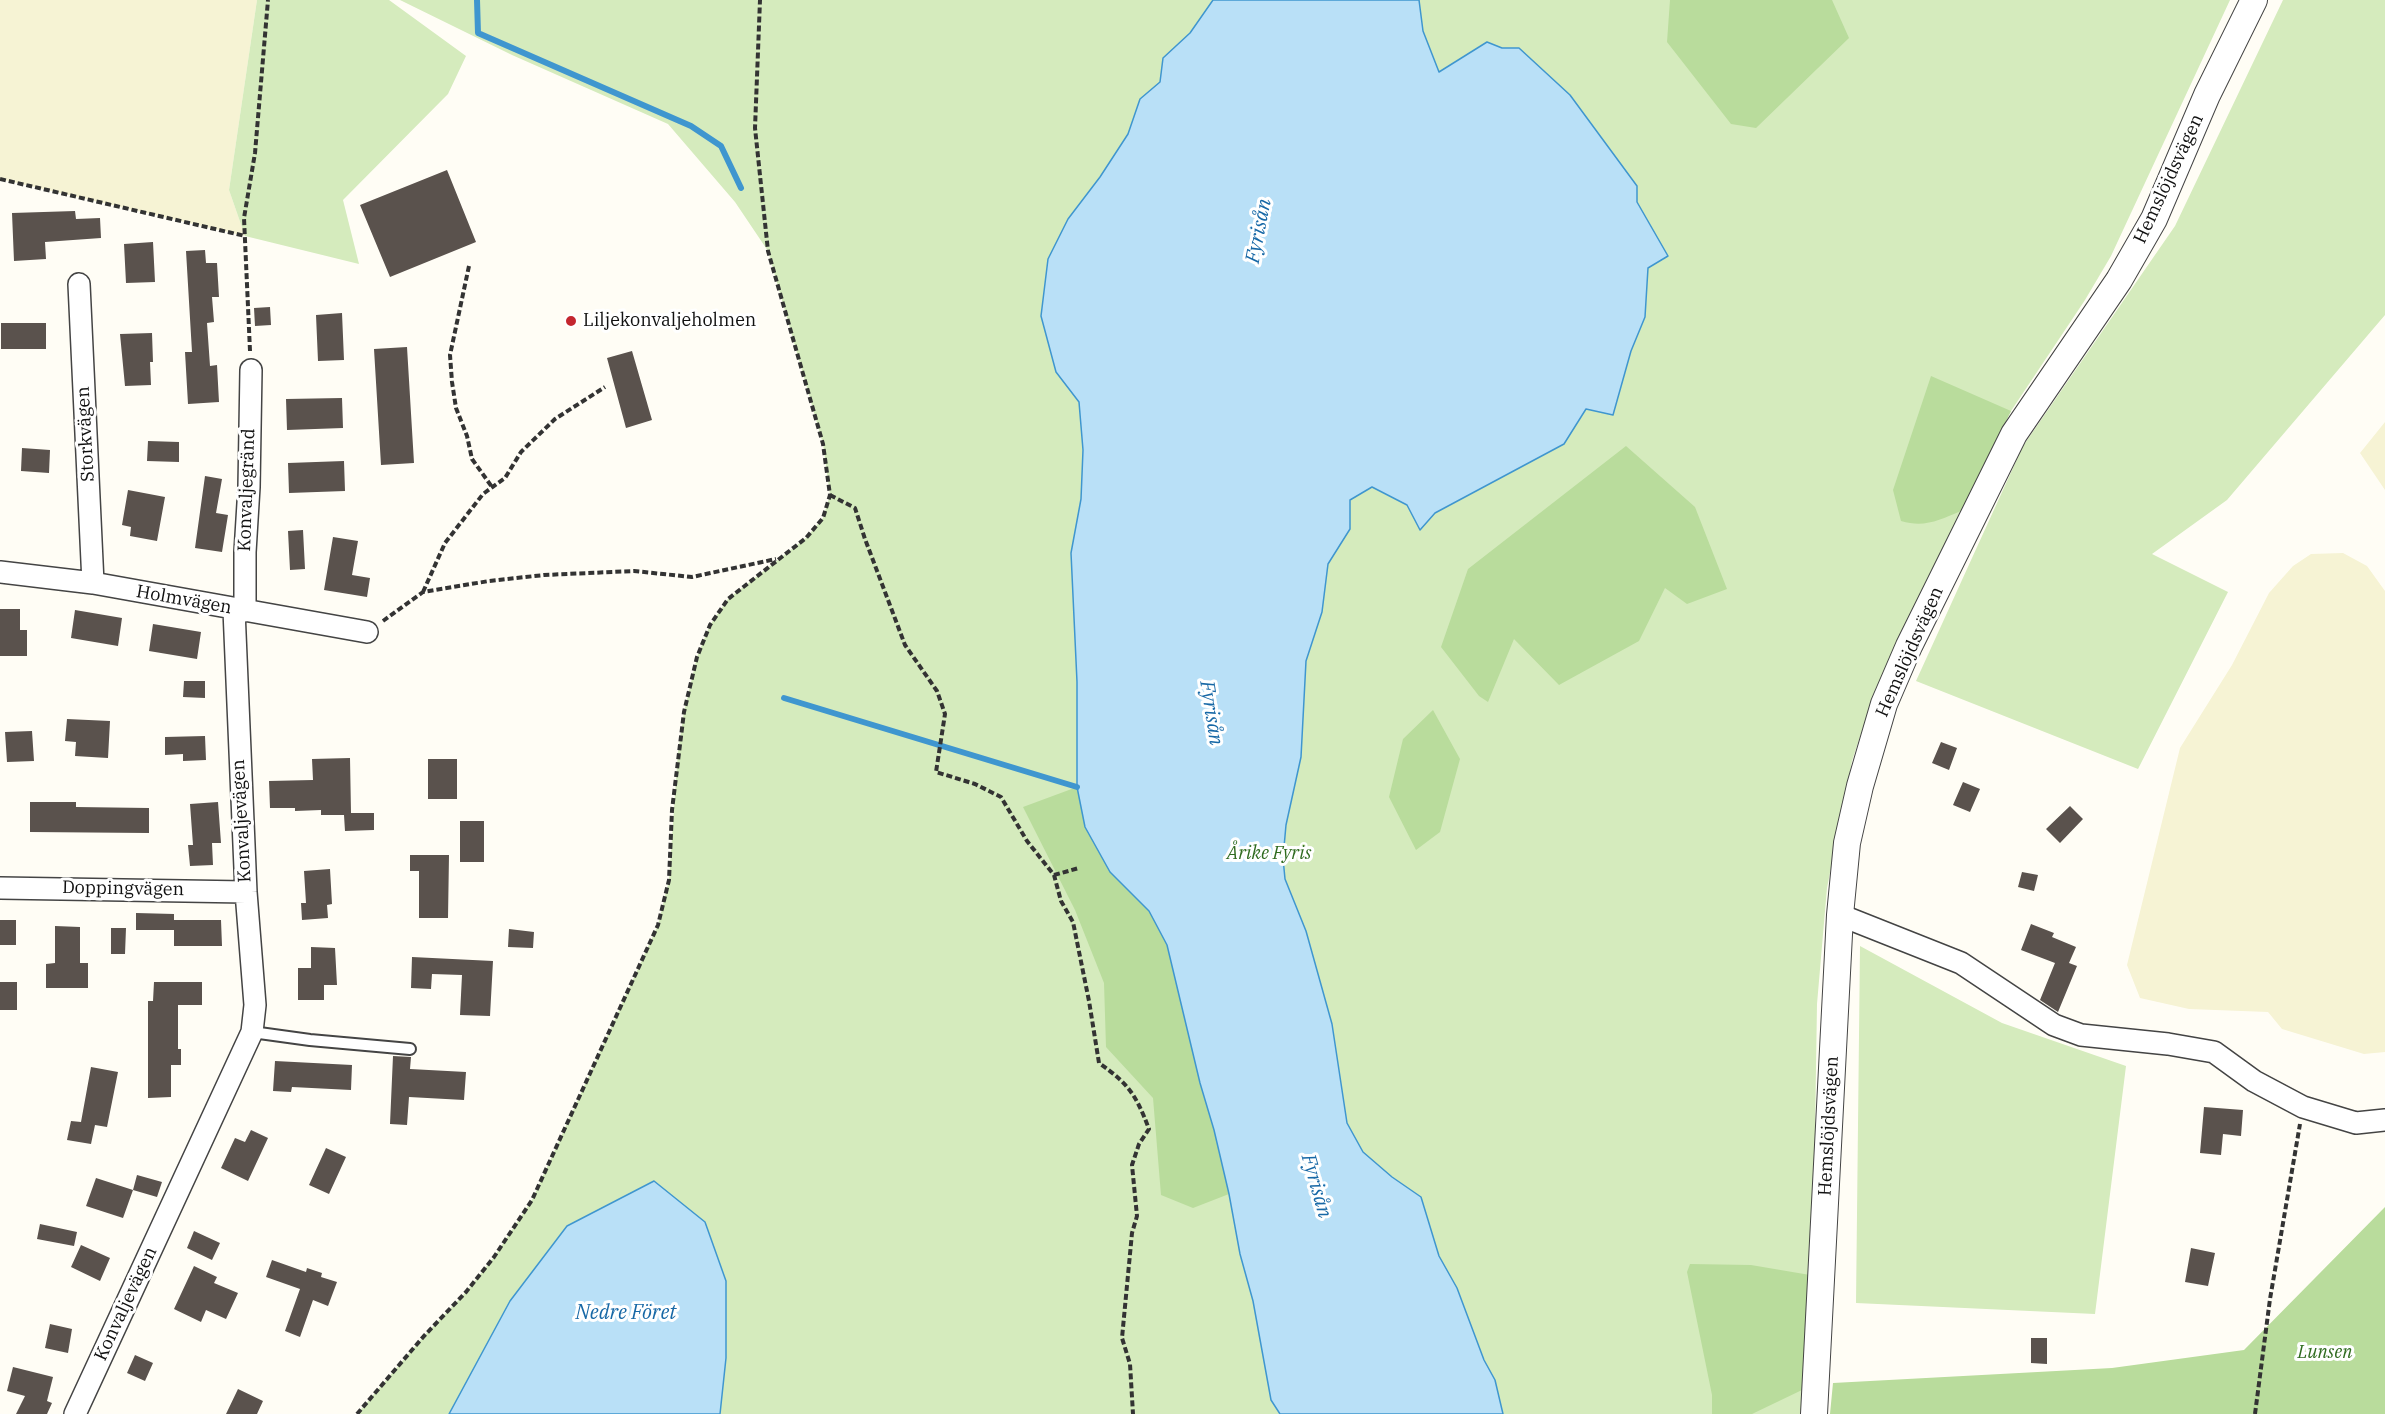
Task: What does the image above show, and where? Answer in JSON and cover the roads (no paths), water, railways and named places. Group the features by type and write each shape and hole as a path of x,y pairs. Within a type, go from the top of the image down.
{"street":[{"name":"Hemslöjdsvägen","path":"1814,1414 1840,915 1847,843 1860,786 1884,704 1909,646 2014,434 2119,280 2154,219 2207,95 2254,0"},
{"name":"Storkvägen","path":"79,284 93,583"},
{"name":"Konvaljegränd","path":"239,610 249,487 251,370"},
{"name":"Holmvägen","path":"0,572 93,583 368,632"},
{"name":"Konvaljevägen","path":"75,1414 252,1032 255,1005 246,892 239,610"},
{"name":"Doppingvägen","path":"0,888 246,892"},
{"path":"1840,915 1961,963 2054,1025 2081,1035 2168,1044 2214,1052 2254,1081 2303,1107 2356,1123 2385,1120"}],"lane":[{"path":"252,1032 410,1049"}],"water":[{"name":"Fyrisån","path":"1213,0 1419,0 1423,31 1439,72 1487,42 1502,48 1519,48 1570,95 1637,186 1637,202 1668,256 1648,268 1645,317 1631,351 1613,415 1586,409 1564,444 1435,513 1420,530 1407,505 1372,487 1350,500 1350,529 1328,564 1322,612 1306,661 1301,757 1286,825 1283,858 1285,879 1306,931 1332,1024 1347,1123 1363,1152 1392,1177 1421,1197 1439,1256 1457,1288 1484,1360 1495,1380 1503,1414 1280,1414 1271,1400 1253,1301 1240,1254 1229,1194 1167,945 1149,911 1110,872 1085,827 1077,787 1077,682 1071,553 1081,499 1083,450 1079,402 1056,372 1041,316 1048,259 1068,219 1100,177 1128,134 1140,99 1160,82 1163,58 1190,33"},
{"name":"Nedre Föret","path":"654,1181 705,1222 726,1281 726,1358 720,1414 449,1414 510,1301 567,1226"}],"waterway":[{"path":"477,0 478,33 691,126 721,146 741,188"},
{"path":"784,698 1077,787"}],"place":[{"name":"Liljekonvaljeholmen","path":"571,321"}],"park label":[{"name":"Årike Fyris","path":"1269,854"},
{"name":"Lunsen","path":"2325,1353"}]}
